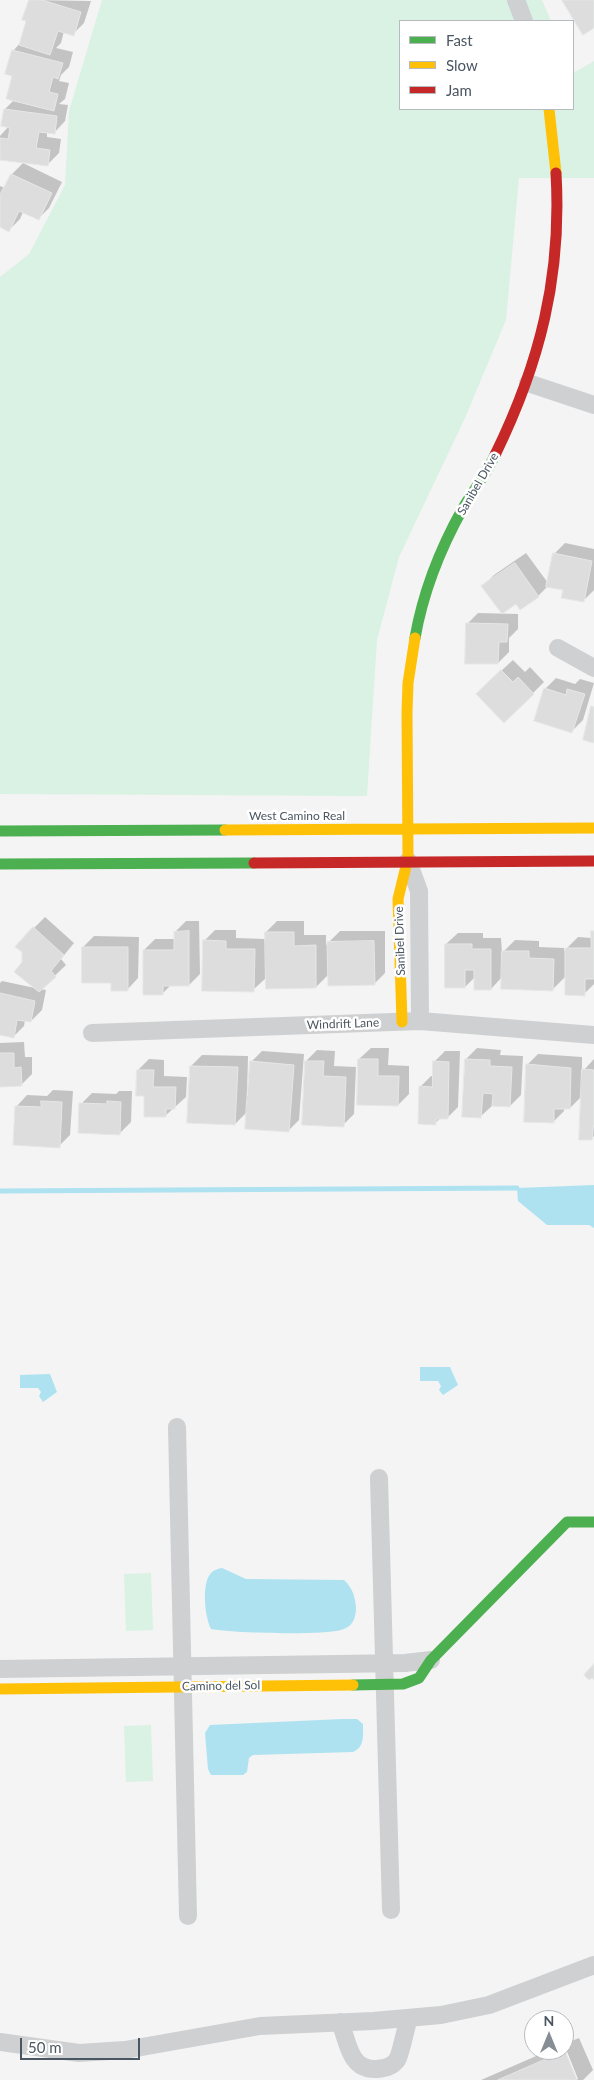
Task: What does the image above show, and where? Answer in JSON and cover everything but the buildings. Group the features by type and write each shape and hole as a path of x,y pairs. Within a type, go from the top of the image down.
{"street":[{"path":"516,0 524,20"},
{"name":"Sanibel Drive","path":"411,1022 418,891 408,861 408,697 416,627 427,586 443,546 494,459 514,419 528,383 548,308 555,264 558,220 557,176 548,110"},
{"path":"528,383 594,405"},
{"path":"558,648 594,668"},
{"name":"West Camino Real","path":"0,832 594,828"},
{"path":"0,864 594,861"},
{"name":"Windrift Lane","path":"92,1033 411,1022 594,1035"},
{"path":"177,1427 188,1916"},
{"path":"379,1478 391,1910"},
{"name":"Camino del Sol","path":"0,1689 403,1684 418,1678 431,1660 566,1522 594,1522"},
{"name":"Camino del Sol","path":"0,1669 384,1663 431,1660"},
{"path":"0,2042 79,2052 126,2050 260,2026 441,2016 489,2005 594,1965"},
{"path":"340,2022 347,2046 357,2064 371,2069 387,2068 397,2060 409,2019"}],"green space":[{"path":"102,0 542,0 551,20 399,20 399,110 574,110 574,70 575,72 594,61 594,178 519,178 506,320 465,418 399,557 377,640 367,796 0,794 0,277 29,254 65,185 69,111"},
{"path":"151,1573 153,1630 126,1631 124,1574"},
{"path":"151,1725 153,1781 126,1782 124,1726"}],"water":[{"path":"594,1185 594,1228 589,1225 547,1225 518,1201 517,1188"},
{"path":"420,1367 450,1367 458,1385 443,1395 439,1390 441,1386 438,1381 420,1381"},
{"path":"50,1374 57,1392 43,1402 39,1396 41,1392 38,1388 20,1388 20,1375"},
{"path":"222,1568 246,1579 344,1580 351,1589 355,1599 356,1610 354,1620 344,1629 320,1633 258,1633 211,1629 206,1609 206,1585 211,1573"},
{"path":"357,1719 363,1724 363,1736 360,1747 353,1752 253,1755 249,1758 247,1772 243,1775 211,1775 208,1769 205,1733 210,1725"}],"waterway":[{"path":"0,1191 517,1188"}],"traffic: fast":[{"path":"415,638 428,587 440,555 463,508 495,455"},
{"path":"0,831 225,830"},
{"path":"0,864 254,863"},
{"path":"353,1685 403,1684 419,1678 431,1660 567,1522 594,1522"}],"traffic: slow":[{"path":"549,110 556,173"},
{"path":"402,1022 398,899 408,858 407,712 408,683 415,638"},
{"path":"225,830 594,828"},
{"path":"0,1689 353,1685"}],"traffic: jam":[{"path":"495,455 524,387 536,353 545,318 555,248 557,211 556,173"},
{"path":"254,863 594,861"}]}
